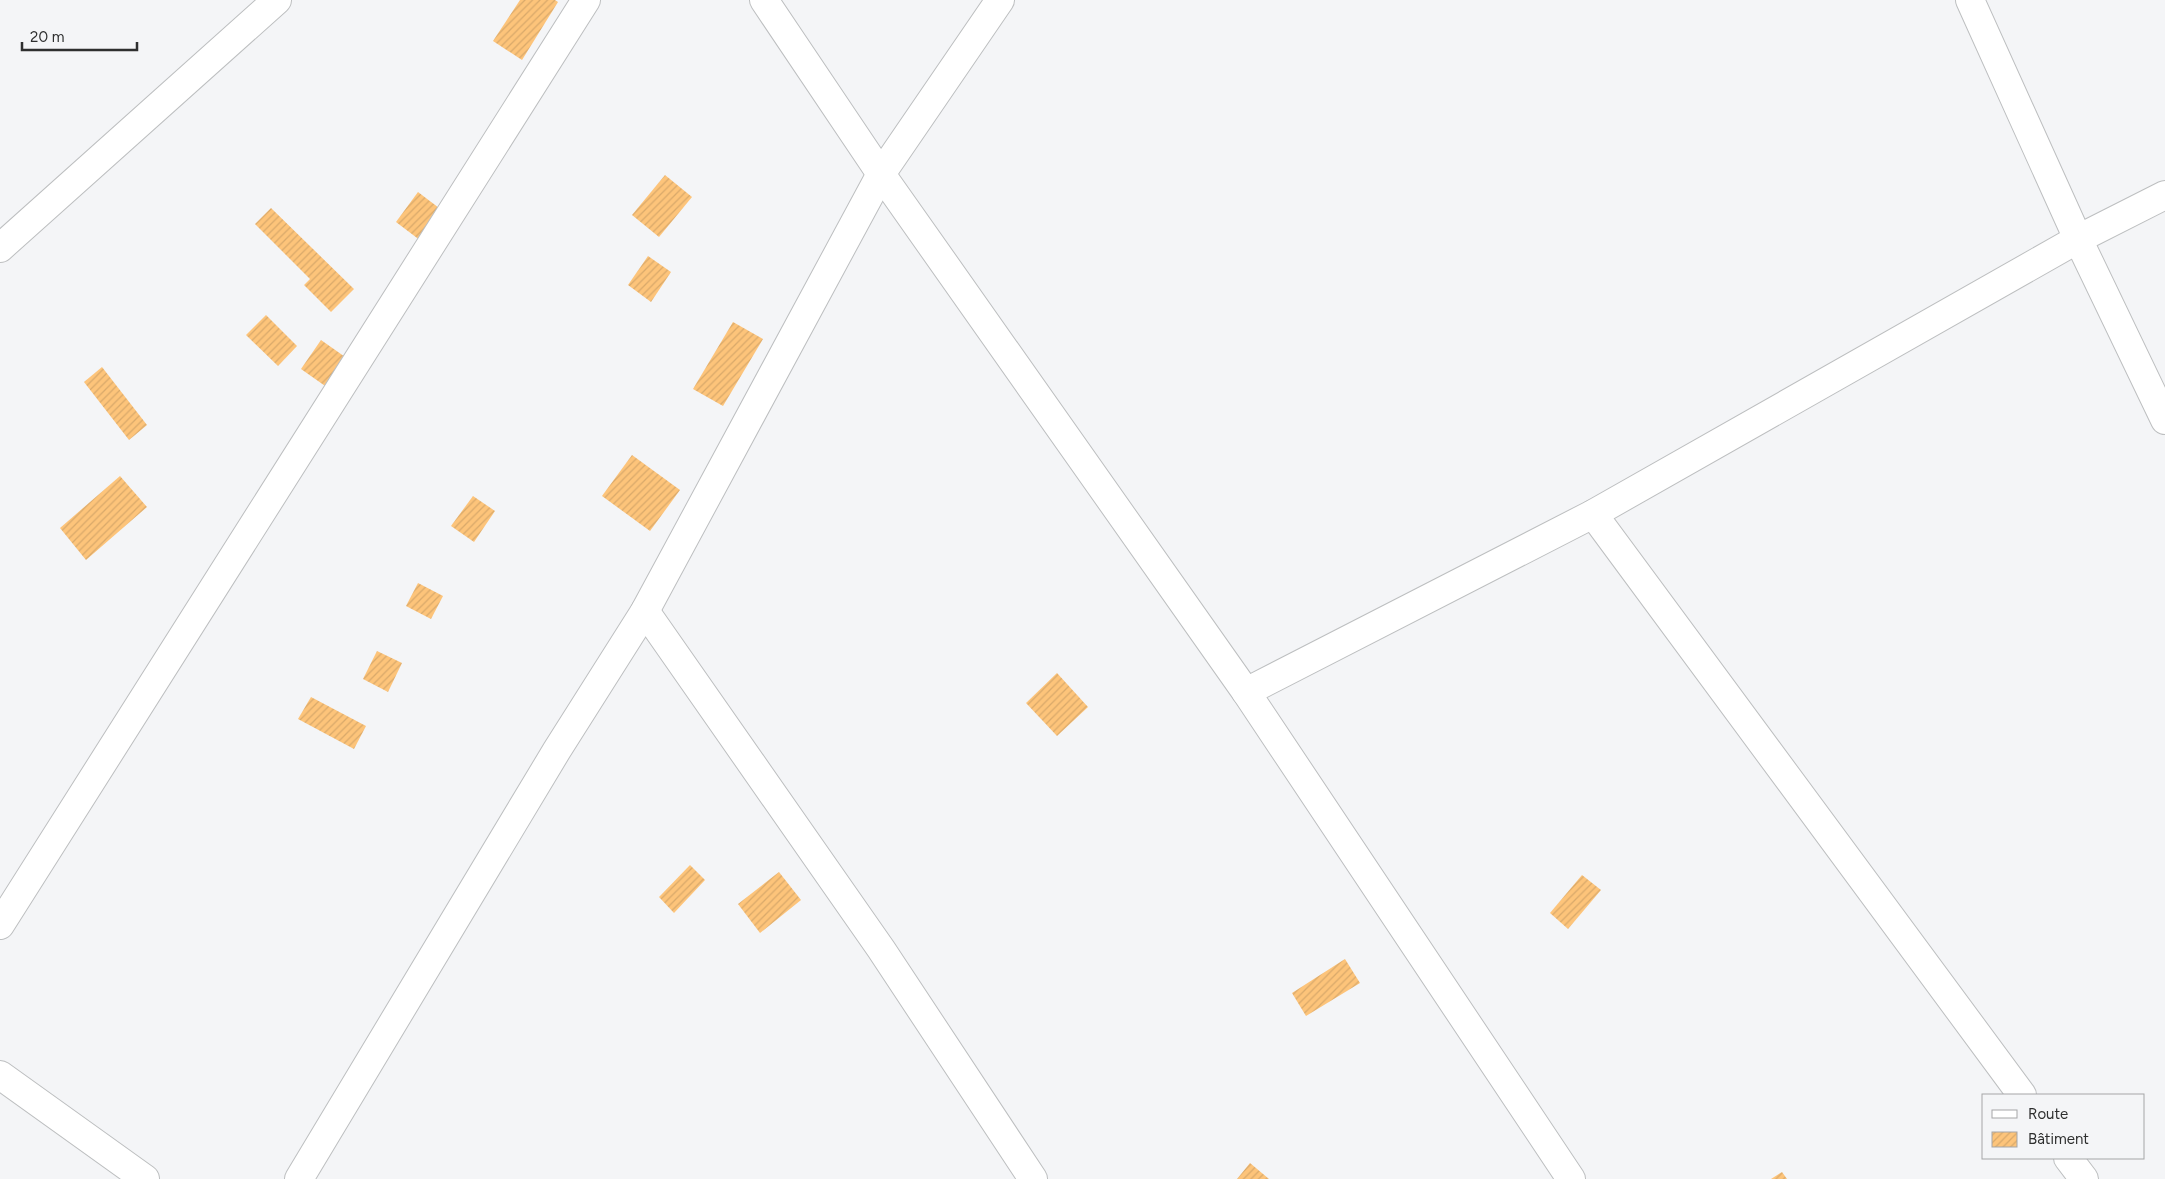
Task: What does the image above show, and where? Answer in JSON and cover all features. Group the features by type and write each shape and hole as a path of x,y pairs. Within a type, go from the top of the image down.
{"street":[{"path":"0,248 277,0"},
{"path":"0,925 586,0"},
{"path":"764,0 881,174 1246,692 1571,1179"},
{"path":"299,1179 552,758 645,611 881,174 1000,0"},
{"path":"1970,0 2078,239 2165,420"},
{"path":"1246,692 1593,514 2078,239 2165,195"},
{"path":"1593,514 2021,1094"},
{"path":"645,611 881,949 1033,1179"},
{"path":"0,1075 145,1179"},
{"path":"2069,1159 2084,1179"}],"building":[{"path":"520,0 555,0 558,2 522,60 493,41"},
{"path":"665,175 692,197 659,237 632,215"},
{"path":"418,192 443,211 421,241 396,222"},
{"path":"271,208 354,289 331,312 304,285 310,279 255,224"},
{"path":"648,256 671,272 651,302 628,285"},
{"path":"266,315 297,346 278,366 246,335"},
{"path":"733,322 763,339 723,406 693,389"},
{"path":"321,340 348,359 328,388 301,369"},
{"path":"102,367 147,425 129,440 84,382"},
{"path":"632,455 680,490 650,531 602,496"},
{"path":"120,476 147,507 86,560 60,528"},
{"path":"473,496 495,511 474,542 451,526"},
{"path":"418,583 443,596 431,619 406,606"},
{"path":"377,651 402,663 388,692 363,679"},
{"path":"1057,673 1088,707 1057,736 1026,703"},
{"path":"311,697 366,726 354,749 298,719"},
{"path":"690,865 705,880 674,913 659,897"},
{"path":"779,872 801,900 760,933 738,904"},
{"path":"1582,875 1601,890 1568,929 1550,913"},
{"path":"1345,959 1360,983 1306,1016 1292,993"},
{"path":"1250,1163 1269,1179 1237,1179"},
{"path":"1782,1172 1787,1179 1771,1179"}]}
